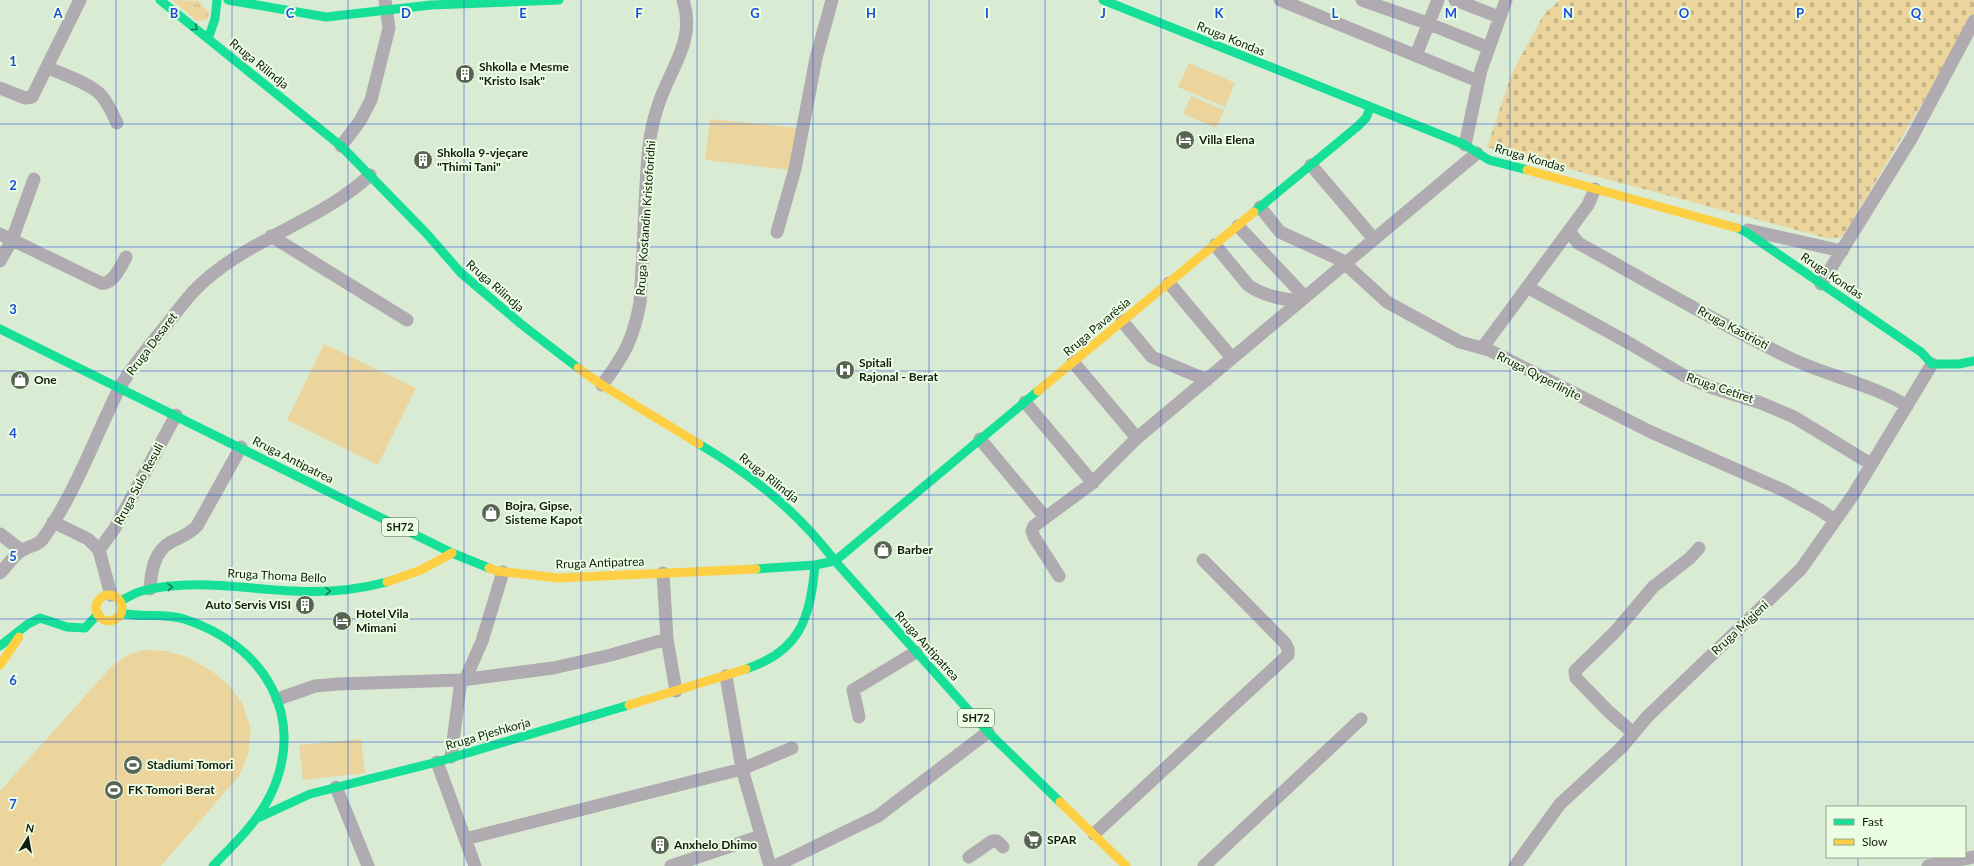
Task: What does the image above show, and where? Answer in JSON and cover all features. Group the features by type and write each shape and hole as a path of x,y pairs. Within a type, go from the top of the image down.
{"street":[{"path":"0,88 29,99 34,93 80,0"},
{"name":"Rruga Rilindja","path":"160,0 341,146 461,273 532,333 602,385 737,467 758,482 801,520 835,561"},
{"path":"208,39 215,19 217,0"},
{"path":"228,0 326,17 386,5 430,5 559,0"},
{"name":"Rruga Kostandin Kristoforidhi","path":"602,385 625,353 636,323 640,303 650,142 658,104 687,37 686,8 683,0"},
{"path":"777,232 795,169 816,58 832,0"},
{"name":"Rruga Kondas","path":"1103,0 1465,145 1488,160 1735,227 1746,232 1921,352 1932,364"},
{"path":"1280,0 1478,81"},
{"path":"1362,0 1428,23 1489,48"},
{"path":"1416,55 1438,0"},
{"path":"1455,0 1499,17"},
{"path":"1465,145 1478,81 1506,0"},
{"path":"341,146 360,121 371,100 389,28 386,5"},
{"path":"1821,284 1912,139 1974,21"},
{"path":"47,67 91,88 100,94 109,106 117,123"},
{"name":"Rruga Pavarësia","path":"835,561 980,438 1363,122 1370,108"},
{"path":"1059,576 1033,534 1034,526 1092,483 1137,438 1477,153"},
{"path":"1311,165 1374,239"},
{"name":"Rruga Desaret","path":"0,572 21,550 40,542 54,522 120,388 146,350 204,281 222,267 271,236 342,197 357,187 370,175"},
{"path":"0,261 12,240 34,179"},
{"path":"1483,348 1588,205 1595,189"},
{"name":"Rruga Qyperlinjte","path":"1260,208 1280,232 1345,263 1387,302 1460,342 1483,348 1651,432 1785,491 1836,520"},
{"path":"1238,226 1303,299"},
{"path":"1735,227 1842,251"},
{"name":"Rruga Kastrioti","path":"1569,231 1578,242 1755,341 1804,364 1888,395 1907,406"},
{"path":"0,234 105,284 110,281 126,257"},
{"path":"271,236 407,320"},
{"path":"1215,245 1248,285 1254,290 1284,299 1303,299"},
{"path":"1169,283 1232,358"},
{"name":"Rruga Cetiret","path":"1527,287 1629,342 1683,375 1710,387 1761,403 1794,417 1872,464"},
{"path":"1122,322 1152,357 1207,380"},
{"name":"Rruga Antipatrea","path":"0,329 241,447 452,553 484,567 503,572 558,578 734,571 816,565 835,561 988,732 1126,866"},
{"path":"1932,364 1959,364 1974,361"},
{"path":"1073,362 1137,438"},
{"name":"Rruga Migjeni","path":"1515,866 1560,804 1622,746 1647,717 1789,582 1818,547 1836,520 1872,464 1932,364"},
{"path":"1025,402 1092,483"},
{"name":"Rruga Sulo Resuli","path":"98,550 116,528 176,415"},
{"path":"980,438 1045,517"},
{"path":"150,589 153,568 157,555 165,546 189,534 197,526 241,447"},
{"path":"54,522 88,540 98,550 115,598 122,607 121,613 118,617 107,620 98,614"},
{"path":"0,534 21,550"},
{"path":"1633,733 1608,711 1576,678 1575,671 1615,632 1653,588 1690,558 1699,548"},
{"name":"Rruga Thoma Bello","path":"0,646 28,624 40,618 67,627 85,628 98,614 97,604 100,599 115,598 150,589 203,585 314,592 340,590 416,573 428,568 452,553"},
{"path":"1094,834 1288,655 1288,650 1285,643 1203,560"},
{"name":"Rruga Pjeshkorja","path":"258,818 310,794 437,762 676,692 726,676 765,661 781,653 792,641 802,624 810,601 816,565"},
{"path":"451,757 463,680 482,642 503,572"},
{"path":"663,573 667,639 676,692"},
{"path":"121,613 183,618 235,643 260,667 269,680 278,699 284,728 282,761 274,789 258,818 213,866"},
{"path":"0,665 28,624"},
{"path":"278,699 315,686 463,680 553,668 611,655 667,639"},
{"path":"859,717 853,690 916,652"},
{"path":"726,676 742,769 770,866"},
{"path":"1204,866 1361,719"},
{"path":"775,866 878,816 988,732"},
{"path":"465,839 742,769 792,748"},
{"path":"437,762 475,866"},
{"path":"336,787 368,866"},
{"path":"671,866 761,836"},
{"path":"969,857 992,840 1003,847"},
{"path":"1928,866 1974,857"}],"green space":[{"path":"172,0 198,1 209,13 207,20 197,21"},
{"path":"1560,0 1974,0 1974,16 1845,233 1840,237 1830,239 1487,147 1512,73 1544,14"},
{"path":"1189,63 1235,83 1225,107 1178,87"},
{"path":"1191,96 1224,110 1216,128 1183,114"},
{"path":"710,119 799,128 791,170 705,160"},
{"path":"324,344 416,388 378,465 287,420"},
{"name":"Stadiumi Tomori","path":"144,650 165,651 188,657 213,672 228,684 242,703 251,729 248,754 239,776 161,866 0,866 0,791 111,667 127,655"},
{"path":"361,739 365,773 303,780 299,745"}],"traffic: fast":[{"path":"160,0 341,146 426,233 461,273 521,324 578,368"},
{"path":"208,39 215,19 217,0"},
{"path":"228,0 326,17 431,5 559,0"},
{"path":"1103,0 1451,139 1465,145 1489,160 1527,170"},
{"path":"1254,212 1358,126 1366,118 1370,108"},
{"path":"1737,228 1746,232 1921,352 1932,364 1959,364 1974,361"},
{"path":"0,329 452,553 489,568"},
{"path":"699,444 756,482 790,510 835,561 1038,391"},
{"path":"756,569 815,565 835,561 988,732 1060,802"},
{"path":"746,669 764,662 779,653 799,630 810,602 815,565"},
{"path":"120,601 142,591 179,585 218,585 317,592 352,589 387,582"},
{"path":"121,613 176,617 212,631 236,646 256,665 271,687 281,711 284,738 281,766 270,796 251,825 237,842 213,866"},
{"path":"0,646 28,624 40,618 67,627 85,628 98,614"},
{"path":"258,818 310,794 437,762 629,705"}],"traffic: slow":[{"path":"1527,170 1737,228"},
{"path":"1038,391 1254,212"},
{"path":"578,368 602,385 699,444"},
{"path":"387,582 421,570 452,553"},
{"path":"489,568 497,571 558,578 756,569"},
{"path":"109,595 118,599 122,608 118,617 109,621 100,617 96,608 100,599 109,595"},
{"path":"0,665 19,637"},
{"path":"629,705 746,669"},
{"path":"1060,802 1126,866"}],"place":[{"name":"Shkolla e Mesme \"Kristo Isak\"","path":"465,74"},
{"name":"Villa Elena","path":"1185,140"},
{"name":"Shkolla 9-vjeçare \"Thimi Tani\"","path":"423,160"},
{"name":"Spitali Rajonal - Berat","path":"845,370"},
{"name":"One","path":"20,380"},
{"name":"Bojra, Gipse, Sisteme Kapot","path":"491,513"},
{"name":"Barber","path":"883,550"},
{"name":"Auto Servis VISI","path":"305,605"},
{"name":"Hotel Vila Mimani","path":"342,621"},
{"name":"Stadiumi Tomori","path":"133,765"},
{"name":"FK Tomori Berat","path":"114,790"},
{"name":"SPAR","path":"1033,840"},
{"name":"Anxhelo Dhimo","path":"660,845"}]}
